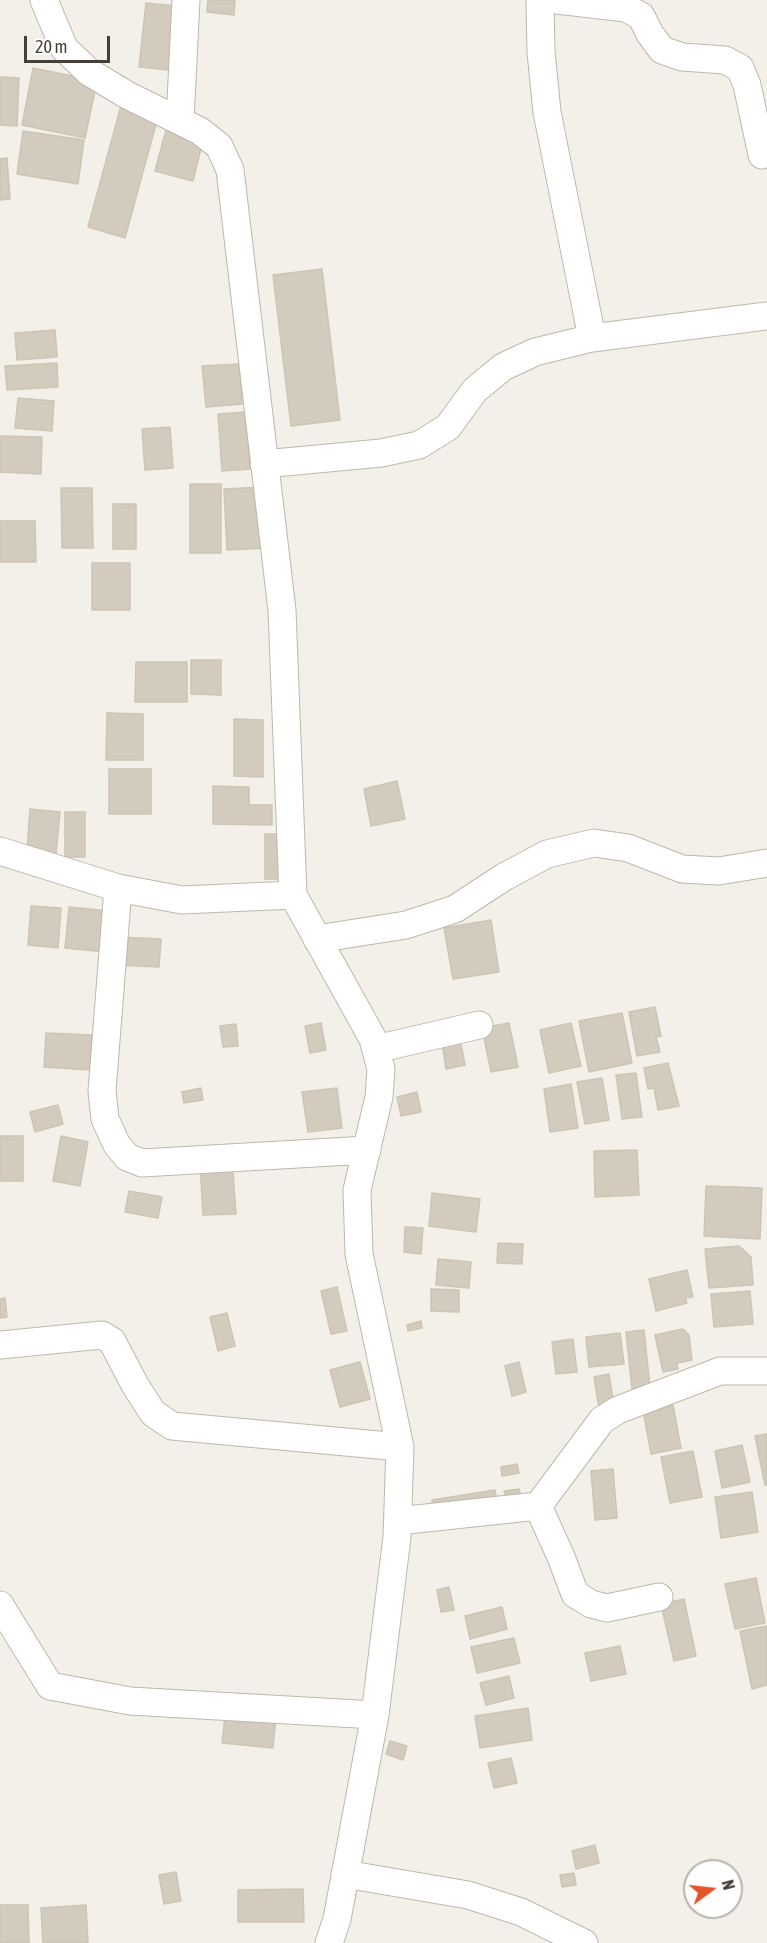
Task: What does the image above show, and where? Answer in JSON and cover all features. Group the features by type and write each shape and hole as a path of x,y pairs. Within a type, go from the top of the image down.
{"street":[{"path":"44,0 64,48 89,72 127,95 200,131 219,146 230,170 282,610 293,895 373,1039 381,1069 379,1097 357,1190 359,1254 400,1447 398,1521 375,1714 337,1919 328,1943"},
{"path":"180,121 186,0"},
{"path":"540,0 541,52 547,112 592,338"},
{"path":"557,0 626,8 641,16 650,34 662,50 682,57 725,60 740,68 747,85 762,155"},
{"path":"264,464 381,453 419,445 448,427 475,390 503,367 535,352 592,338 767,316"},
{"path":"317,939 406,925 455,909 504,877 547,854 594,843 628,848 682,869 719,871 767,863"},
{"path":"0,851 118,888 182,900 293,895"},
{"path":"118,888 102,1091 105,1119 117,1145 128,1157 142,1163 367,1150"},
{"path":"376,1049 479,1025"},
{"path":"0,1345 102,1335 112,1341 153,1413 172,1426 400,1447"},
{"path":"398,1521 538,1506 602,1420 618,1410 720,1371 767,1371"},
{"path":"538,1506 561,1557 574,1594 591,1604 607,1608 659,1597"},
{"path":"0,1605 50,1686 130,1701 375,1714"},
{"path":"345,1874 468,1895 520,1912 584,1943"}],"building":[{"path":"208,0 235,0 234,15 207,12"},
{"path":"146,3 176,6 169,70 139,67"},
{"path":"33,68 97,81 85,138 22,125"},
{"path":"0,77 19,78 17,126 0,125"},
{"path":"122,102 159,113 125,238 88,227"},
{"path":"166,130 203,140 193,181 155,171"},
{"path":"23,131 84,140 78,184 17,174"},
{"path":"7,158 10,199 0,200 0,159"},
{"path":"322,269 340,420 291,426 273,275"},
{"path":"55,330 57,357 17,360 15,333"},
{"path":"57,363 58,387 7,390 5,366"},
{"path":"239,364 242,404 206,407 202,366"},
{"path":"18,398 54,401 52,431 15,428"},
{"path":"246,412 250,469 222,471 218,414"},
{"path":"170,427 173,468 145,470 142,429"},
{"path":"0,436 42,437 41,474 0,472"},
{"path":"190,484 221,484 221,553 190,553"},
{"path":"264,487 266,548 227,550 224,489"},
{"path":"61,488 92,488 93,548 62,548"},
{"path":"113,504 136,504 136,549 113,549"},
{"path":"0,521 35,521 36,562 0,562"},
{"path":"92,563 130,563 130,610 92,610"},
{"path":"191,660 221,660 221,695 191,694"},
{"path":"136,662 187,662 187,702 135,702"},
{"path":"107,713 143,714 143,760 106,760"},
{"path":"234,719 263,720 263,777 234,776"},
{"path":"109,769 151,769 151,814 109,814"},
{"path":"397,781 405,819 371,826 364,789"},
{"path":"213,786 249,787 249,805 272,805 272,825 213,824"},
{"path":"30,809 60,812 56,854 27,851"},
{"path":"65,812 85,812 85,857 65,857"},
{"path":"265,834 280,834 280,879 265,879"},
{"path":"31,906 61,908 58,948 28,945"},
{"path":"69,907 110,911 106,952 65,948"},
{"path":"491,920 499,972 453,979 444,928"},
{"path":"119,937 161,939 159,967 118,965"},
{"path":"655,1007 661,1036 656,1037 660,1052 637,1056 629,1012"},
{"path":"622,1013 632,1063 589,1072 579,1021"},
{"path":"321,1023 326,1050 310,1053 305,1026"},
{"path":"509,1023 518,1067 491,1072 482,1028"},
{"path":"571,1023 581,1066 549,1073 540,1030"},
{"path":"236,1024 238,1046 223,1047 220,1026"},
{"path":"46,1033 92,1035 90,1070 44,1067"},
{"path":"459,1033 465,1065 446,1069 441,1037"},
{"path":"668,1063 679,1106 658,1110 654,1088 648,1089 644,1068"},
{"path":"636,1073 642,1117 622,1119 616,1075"},
{"path":"602,1078 609,1120 585,1124 577,1082"},
{"path":"571,1084 578,1128 550,1132 544,1089"},
{"path":"201,1088 203,1100 184,1103 182,1092"},
{"path":"337,1088 342,1128 308,1132 302,1092"},
{"path":"417,1092 421,1112 401,1116 397,1097"},
{"path":"58,1105 63,1124 35,1132 30,1112"},
{"path":"0,1136 23,1136 23,1181 0,1181"},
{"path":"61,1136 88,1142 80,1186 53,1181"},
{"path":"637,1150 639,1195 595,1197 594,1151"},
{"path":"232,1159 236,1214 203,1215 200,1161"},
{"path":"706,1186 762,1188 760,1239 704,1236"},
{"path":"129,1191 162,1197 158,1218 125,1212"},
{"path":"432,1193 480,1199 476,1232 429,1226"},
{"path":"405,1227 423,1228 421,1254 404,1252"},
{"path":"498,1243 523,1244 522,1264 497,1263"},
{"path":"739,1246 751,1257 753,1285 709,1288 705,1249"},
{"path":"438,1259 471,1262 469,1288 436,1285"},
{"path":"687,1270 693,1297 685,1298 687,1303 656,1311 649,1279"},
{"path":"337,1287 347,1331 331,1334 321,1291"},
{"path":"431,1289 459,1290 459,1312 431,1311"},
{"path":"750,1291 753,1324 714,1327 711,1294"},
{"path":"5,1298 7,1317 0,1318 0,1299"},
{"path":"227,1313 235,1346 218,1351 210,1317"},
{"path":"421,1321 422,1328 408,1331 407,1325"},
{"path":"683,1329 689,1335 692,1360 677,1363 678,1369 663,1372 655,1335"},
{"path":"644,1330 650,1387 632,1389 626,1332"},
{"path":"620,1333 624,1364 589,1367 586,1337"},
{"path":"573,1339 577,1372 556,1374 552,1342"},
{"path":"360,1362 370,1399 340,1407 330,1370"},
{"path":"519,1362 526,1392 512,1396 505,1366"},
{"path":"609,1374 614,1405 599,1408 594,1377"},
{"path":"673,1405 681,1448 651,1454 643,1410"},
{"path":"767,1434 767,1485 765,1485 755,1436"},
{"path":"742,1445 750,1482 722,1488 715,1451"},
{"path":"693,1451 702,1497 670,1503 661,1457"},
{"path":"517,1464 519,1473 502,1476 501,1467"},
{"path":"613,1469 617,1518 595,1520 591,1471"},
{"path":"519,1489 522,1500 507,1503 504,1491"},
{"path":"495,1490 497,1503 433,1512 432,1500"},
{"path":"752,1492 758,1532 721,1538 715,1497"},
{"path":"756,1578 765,1623 735,1629 725,1584"},
{"path":"449,1587 454,1610 441,1612 437,1590"},
{"path":"684,1599 696,1656 674,1661 661,1604"},
{"path":"502,1607 507,1629 470,1639 465,1616"},
{"path":"767,1626 767,1685 752,1689 740,1631"},
{"path":"514,1638 520,1663 477,1673 471,1647"},
{"path":"620,1646 626,1674 591,1681 585,1653"},
{"path":"509,1676 514,1698 486,1705 480,1683"},
{"path":"528,1708 532,1740 480,1748 475,1716"},
{"path":"226,1709 276,1715 273,1748 222,1743"},
{"path":"390,1741 407,1746 403,1760 386,1754"},
{"path":"511,1758 517,1783 494,1788 488,1763"},
{"path":"595,1845 599,1863 576,1869 572,1851"},
{"path":"176,1872 181,1901 164,1904 159,1875"},
{"path":"574,1873 576,1885 562,1887 560,1875"},
{"path":"303,1889 304,1922 238,1922 238,1890"},
{"path":"0,1905 28,1905 29,1943 0,1943"},
{"path":"86,1905 88,1943 43,1943 41,1908"}]}
